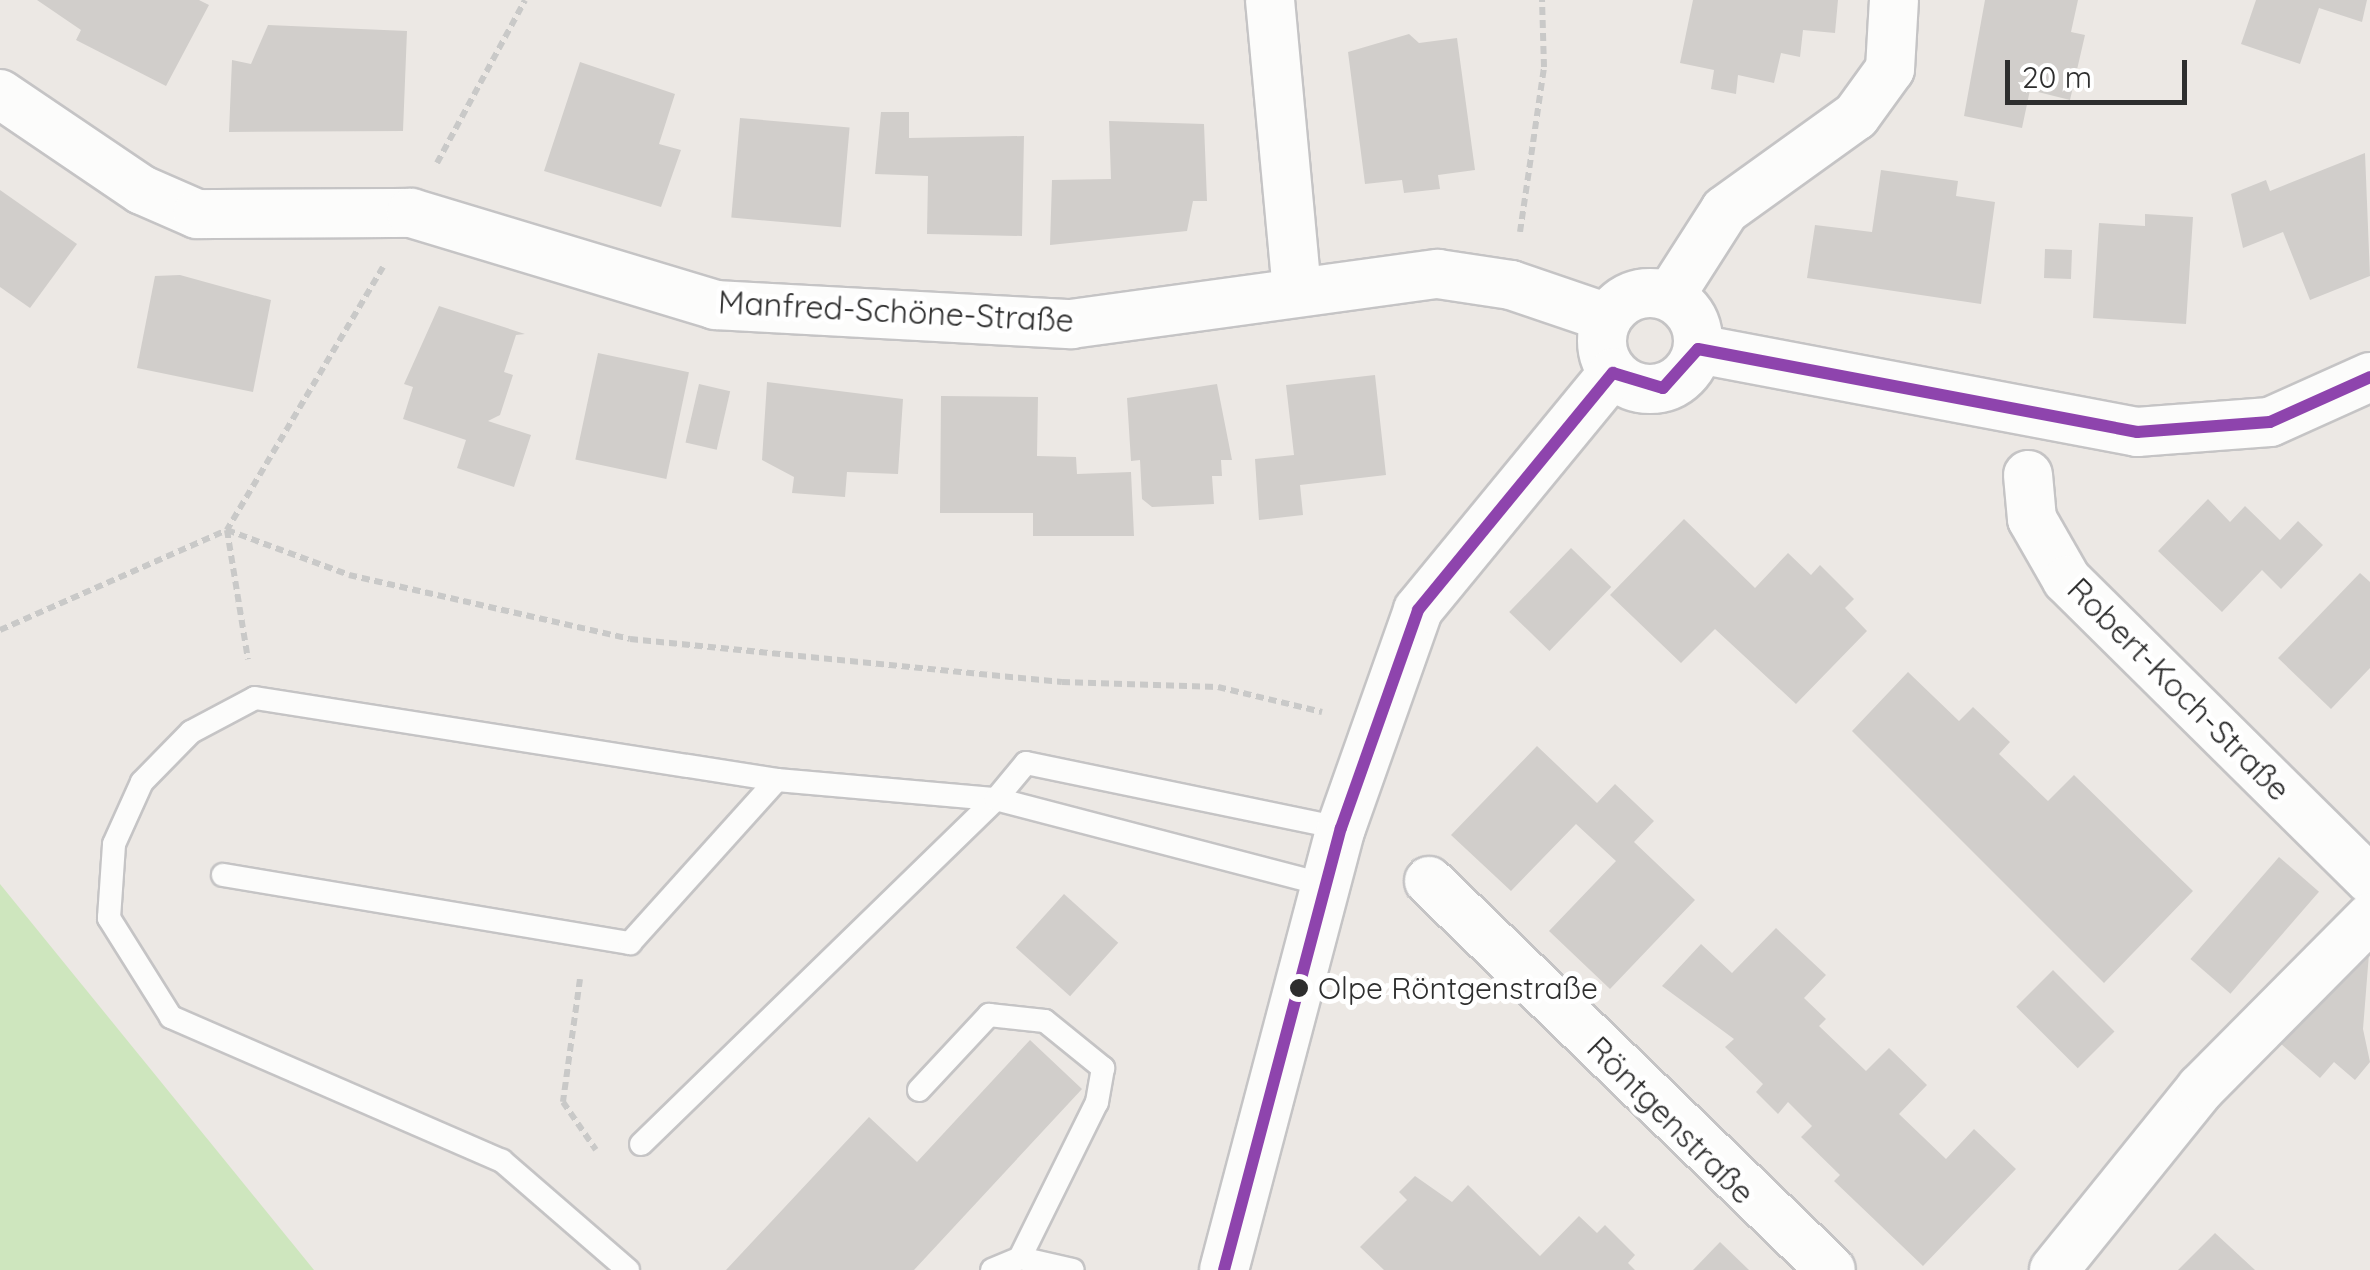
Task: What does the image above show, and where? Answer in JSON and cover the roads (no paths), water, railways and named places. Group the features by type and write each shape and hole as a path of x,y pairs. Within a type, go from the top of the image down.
{"street":[{"path":"1270,0 1298,291"},
{"path":"1670,296 1725,210 1856,116 1890,69 1894,0"},
{"name":"Manfred-Schöne-Straße","path":"0,94 142,190 196,214 410,213 715,305 1071,324 1438,274 1511,286 1608,318"},
{"path":"1613,373 1602,346 1608,318 1634,295 1670,296 1688,309 1698,349"},
{"path":"1613,373 1663,388 1698,349"},
{"path":"1698,349 2036,420 2137,432 2270,422 2370,377"},
{"path":"1224,1270 1330,886 1340,828 1373,718 1418,610 1613,373"},
{"name":"Robert-Koch-Straße","path":"2028,474 2032,519 2067,580 2370,880"},
{"name":"Röntgenstraße","path":"1429,881 1832,1270"},
{"path":"2054,1270 2201,1088 2370,918"}],"lane":[{"path":"628,1270 502,1161 171,1017 136,971 109,918 114,844 154,770 191,732 255,698 777,780 996,799 1330,886"},
{"path":"640,1144 996,799 1026,764 1340,828"},
{"path":"223,874 630,942 777,780"},
{"path":"919,1090 989,1014 1045,1021 1103,1068 1097,1102 1020,1258"},
{"path":"992,1270 1020,1258 1073,1270"}],"place":[{"name":"Olpe Röntgenstraße","path":"1299,988"}]}
